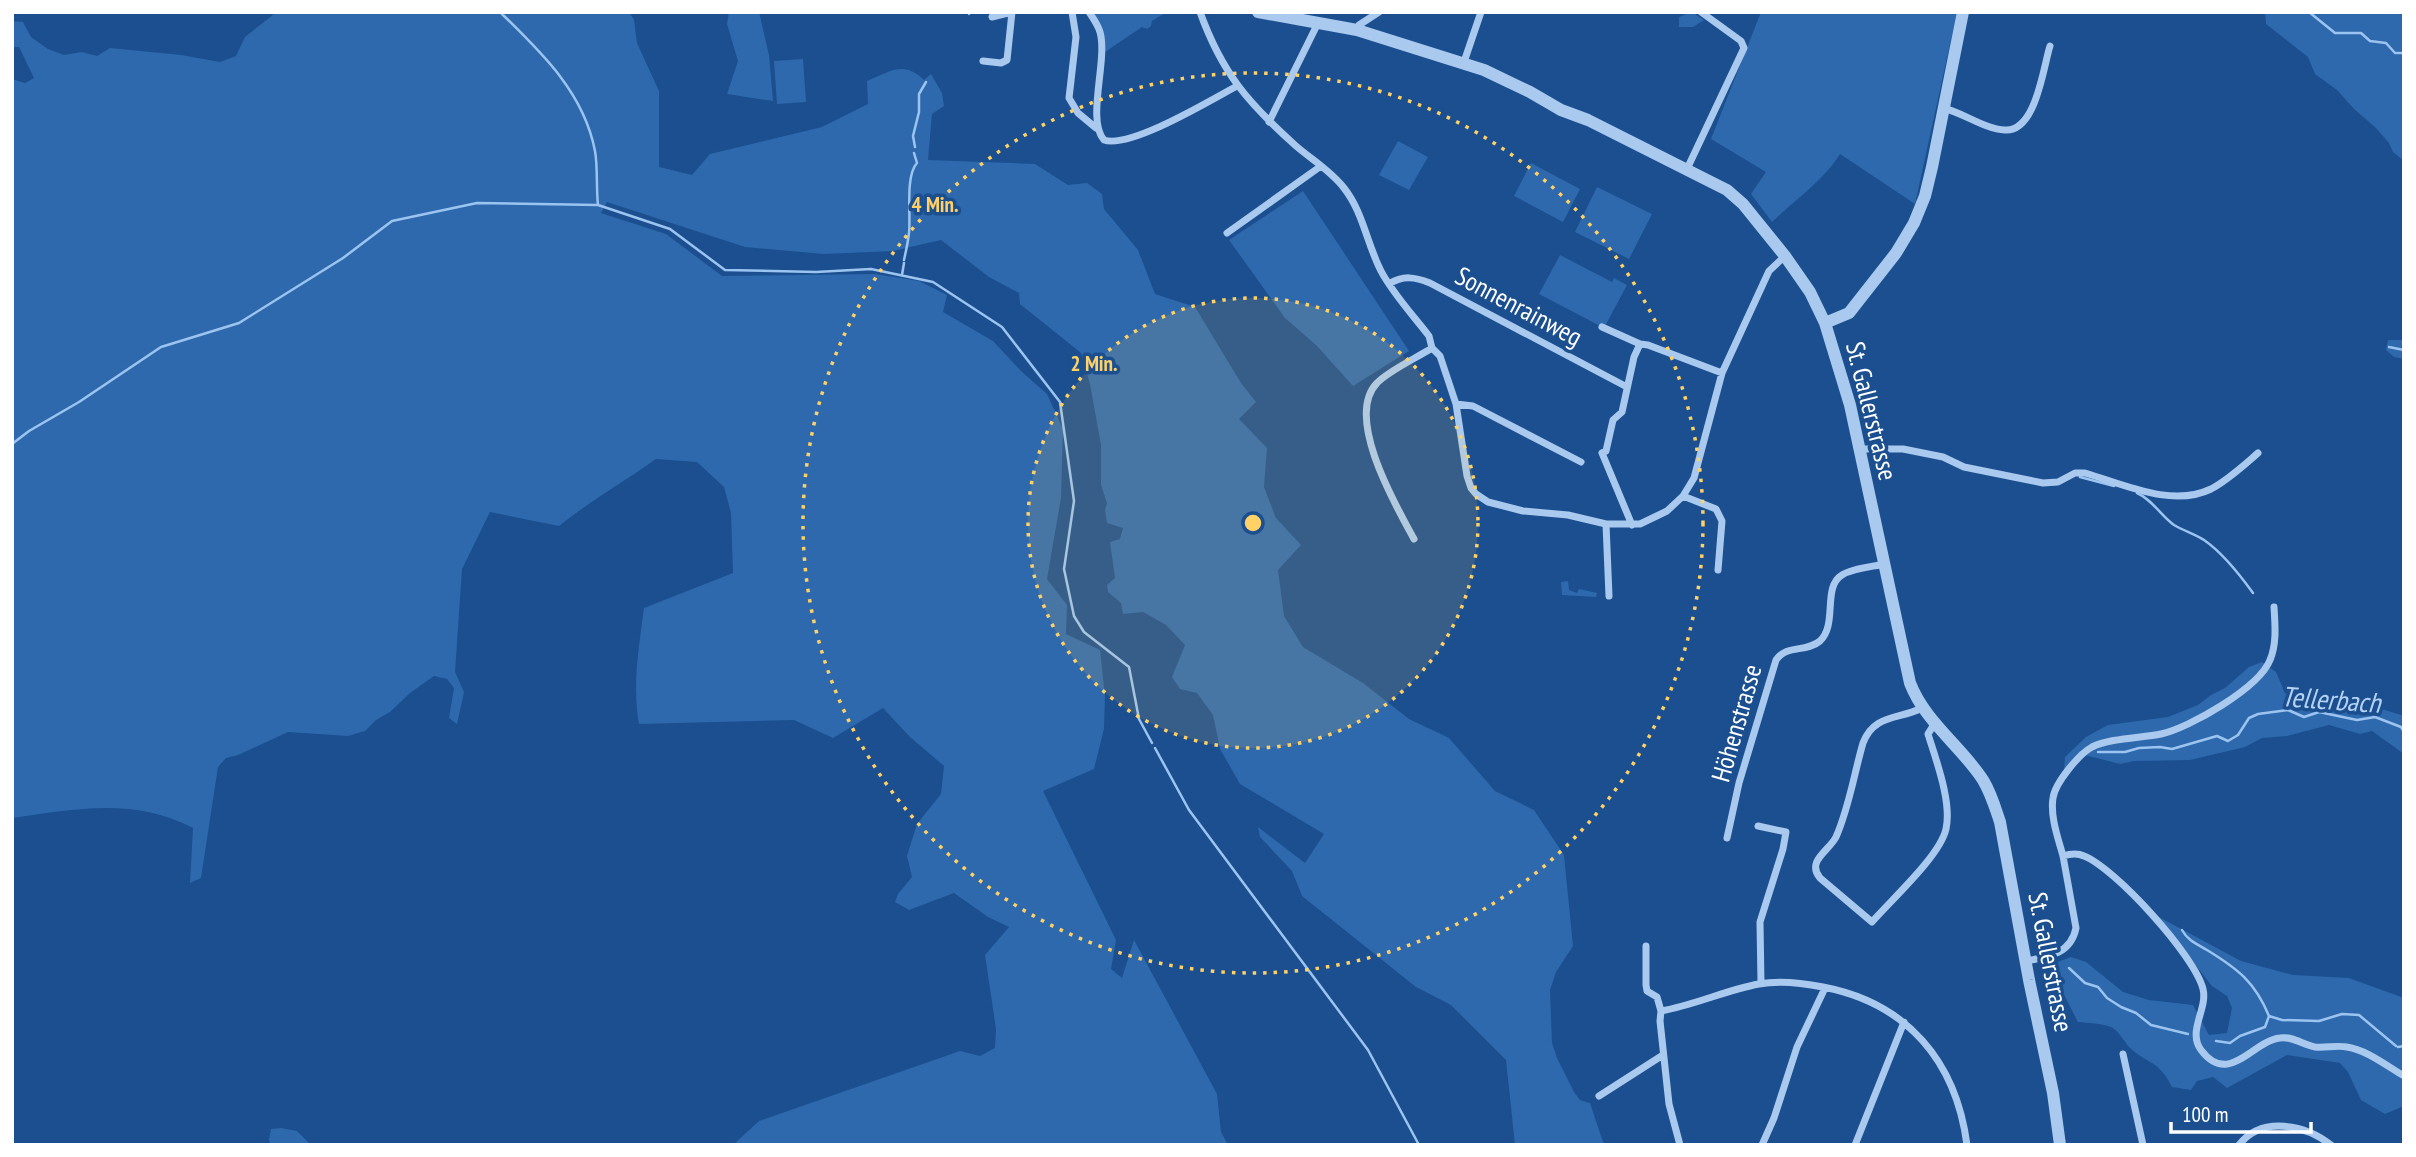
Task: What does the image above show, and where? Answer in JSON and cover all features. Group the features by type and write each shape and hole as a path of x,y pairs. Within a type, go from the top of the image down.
{"street":[{"path":"983,61 1001,63 1007,60 1012,12 992,17"},
{"path":"1072,12 1076,37 1069,98 1071,106 1096,128 1104,140 1115,143 1122,141 1237,86"},
{"path":"1089,12 1099,28 1101,41 1096,128"},
{"path":"1200,12 1209,37 1237,86 1269,122 1347,191 1358,211 1374,256 1389,284 1429,336 1432,348 1440,356 1456,404 1471,488 1488,502 1523,511 1568,515 1606,524 1632,526 1656,517 1683,496 1696,470 1722,373 1769,271 1785,256"},
{"name":"St. Gallerstrasse","path":"1258,12 1357,30 1464,62 1503,78 1561,110 1588,120 1734,195 1785,256 1810,292 1825,323 1843,382 1885,564 1906,673 1922,708 1983,780 1992,798 2004,842 2053,1093 2060,1145"},
{"path":"1357,30 1359,25 1379,12"},
{"path":"1687,169 1744,45 1701,12"},
{"path":"1825,323 1849,313 1896,253 1914,223 1927,187 1963,12"},
{"path":"1464,62 1477,14"},
{"path":"1269,122 1318,23"},
{"path":"1943,108 2005,131 2017,128 2024,123 2033,107 2050,46"},
{"path":"1227,233 1321,166"},
{"name":"Sonnenrainweg","path":"1389,284 1411,277 1430,283 1627,387"},
{"path":"1602,327 1640,344 1722,373"},
{"path":"1632,526 1602,453 1606,451 1613,420 1622,412 1640,344"},
{"path":"1414,539 1380,475 1371,445 1367,406 1377,382 1432,348"},
{"path":"1456,404 1473,406 1581,462"},
{"path":"1860,449 1903,449 1944,457 1964,467 2043,483 2058,482 2075,473 2085,473 2166,496 2186,497 2209,490 2258,453"},
{"path":"1683,496 1720,513 1722,521 1718,570"},
{"path":"1606,524 1609,596"},
{"name":"Höhenstrasse","path":"1727,838 1742,774 1776,660 1788,650 1810,647 1823,638 1829,626 1833,588 1838,578 1845,573 1885,564"},
{"path":"2026,961 2053,956 2065,950 2075,935 2076,928 2053,807 2056,788 2069,769 2091,748 2178,730 2204,718 2255,680 2264,672 2273,650 2274,607"},
{"path":"1922,708 1908,715 1880,722 1869,730 1837,836 1817,861 1817,874 1820,878 1871,922 1934,853 1945,834 1947,810 1928,731 1935,723"},
{"path":"1758,826 1786,832 1760,922 1761,983"},
{"path":"2063,856 2082,855 2104,869 2151,914 2187,958 2200,978 2205,996 2196,1038 2199,1048 2214,1062 2232,1063 2283,1037 2314,1047 2345,1046 2357,1049 2404,1076"},
{"path":"1646,946 1647,991 1657,997 1661,1011 1669,1104 1680,1145"},
{"path":"1661,1011 1684,1007 1728,991 1761,983 1792,983 1825,988 1866,1001 1904,1022 1922,1038 1947,1075 1955,1095 1967,1145"},
{"path":"1762,1145 1774,1118 1797,1047 1825,988"},
{"path":"1855,1145 1904,1022"},
{"path":"2123,1054 2143,1145"},
{"path":"1599,1096 1663,1055"},
{"path":"2239,1145 2243,1139 2257,1131 2284,1126 2307,1130 2331,1145"}],"shaded area":[{"path":"280,12 629,12 634,20 637,43 659,91 659,167 692,175 710,154 822,127 868,104 867,81 883,74 903,69 924,80 931,74 942,93 944,106 932,114 928,160 1035,164 1068,185 1087,183 1102,194 1104,209 1138,250 1155,294 1195,307 1241,383 1256,402 1239,419 1267,448 1264,487 1276,518 1301,545 1278,570 1284,616 1303,647 1363,683 1409,719 1449,738 1495,791 1534,810 1564,855 1573,946 1556,972 1550,990 1552,1043 1574,1092 1580,1100 1590,1103 1604,1145 1515,1145 1506,1060 1451,1005 1416,987 1302,896 1292,871 1260,837 1258,827 1305,863 1324,834 1240,784 1220,749 1213,715 1197,693 1180,689 1172,677 1185,645 1166,625 1143,612 1123,614 1121,603 1108,592 1107,585 1115,578 1110,542 1120,539 1123,528 1107,523 1107,503 1101,485 1101,445 1090,384 1081,353 1020,304 1019,293 989,277 941,240 893,251 824,254 745,247 607,202 601,213 666,234 722,276 875,274 919,281 947,295 943,312 993,341 1047,394 1063,429 1061,498 1047,579 1067,605 1066,634 1100,650 1105,696 1104,729 1094,769 1043,791 1116,940 1111,969 1122,978 1134,940 1217,1094 1221,1132 1228,1145 733,1145 759,1121 960,1051 980,1056 995,1048 996,1029 985,955 1009,927 988,917 954,893 909,910 895,902 912,877 907,856 917,824 941,794 944,766 910,737 883,708 833,738 794,720 639,724 636,681 644,608 733,573 731,513 724,487 697,462 656,459 559,526 490,512 462,569 455,672 464,692 457,724 449,718 454,688 447,679 434,676 365,731 348,736 288,732 226,758 218,767 201,878 190,883 193,828 171,818 148,812 104,808 12,818 12,79 25,83 34,78 19,47 12,47 12,21 23,22 31,37 48,49 64,55 82,52 97,56 110,48 220,62 236,56 245,37"},
{"path":"729,12 759,12 769,55 773,101 727,94 738,61 727,24"},
{"path":"1086,12 1165,13 1152,21 1147,29 1142,27 1102,54 1096,30"},
{"path":"1696,12 1696,15 1704,20 1693,27 1679,27 1679,17"},
{"path":"1761,12 1957,12 1915,204 1840,154 1818,181 1772,222 1751,194 1766,172 1711,139"},
{"path":"2265,12 2404,12 2404,161 2393,152 2375,127 2337,90 2315,74 2308,57 2266,24"},
{"path":"803,59 806,102 777,104 774,61"},
{"path":"1398,141 1428,157 1409,190 1379,175"},
{"path":"1531,163 1580,189 1563,222 1514,196"},
{"path":"1597,187 1652,214 1629,259 1575,232"},
{"path":"1303,191 1409,351 1353,386 1317,346 1285,318 1229,240"},
{"path":"1560,255 1612,282 1614,278 1627,285 1604,328 1539,294"},
{"path":"2388,340 2404,340 2404,359 2394,357 2386,350"},
{"path":"1568,581 1569,590 1577,593 1579,589 1597,593 1596,597 1562,595 1561,582"},
{"path":"2262,662 2276,672 2285,693 2301,705 2322,705 2340,711 2369,705 2404,716 2404,754 2372,731 2360,734 2329,725 2287,736 2262,738 2245,747 2190,760 2134,761 2120,764 2081,754 2064,770 2065,757 2086,737 2108,725 2168,717 2198,705 2225,688 2249,667"},
{"path":"2157,916 2241,961 2293,975 2349,978 2404,998 2404,1106 2385,1114 2361,1100 2348,1072 2340,1063 2287,1055 2227,1088 2213,1077 2197,1081 2191,1090 2172,1087 2162,1071 2129,1047 2114,1029 2078,1022 2058,983 2045,982 2043,974 2047,966 2071,957 2086,962 2123,992 2149,1000 2193,1005 2209,1035 2227,1033 2232,1008 2227,996 2212,986"},
{"path":"271,1129 297,1131 311,1145 271,1145"}],"waterway":[{"path":"504,12 502,14 559,75 581,111 595,151 598,205"},
{"path":"2309,12 2335,33 2361,33 2370,41 2386,43 2395,53 2404,53"},
{"path":"915,147 913,136 919,112 919,94 926,82"},
{"path":"904,260 909,233 911,177 917,163 914,153"},
{"path":"12,444 161,347 239,323 343,258 392,221 477,203 598,205 670,229 725,270 816,272 871,269 933,282 1002,327 1060,402 1074,501 1064,569 1074,616 1084,632 1129,667 1139,719 1152,743"},
{"path":"902,275 904,263"},
{"path":"2389,347 2404,350"},
{"path":"2080,477 2114,486"},
{"path":"2137,493 2174,525 2211,545 2253,593"},
{"name":"Tellerbach","path":"2098,752 2125,752 2160,747 2172,749 2217,736 2228,741 2238,735 2249,718 2258,714 2288,710 2304,717 2319,712 2357,720 2375,717 2401,727 2404,732"},
{"path":"1155,748 1189,810 1368,1050 1419,1145"},
{"path":"2182,930 2190,940 2244,977 2258,994 2269,1016"},
{"path":"2069,968 2085,983 2098,987 2107,998 2136,1013 2151,1025 2188,1034"},
{"path":"2216,1041 2230,1043 2240,1036 2265,1027 2269,1016 2282,1020 2319,1021 2342,1014 2359,1015 2396,1046"},
{"path":"2398,1047 2404,1046"}]}
